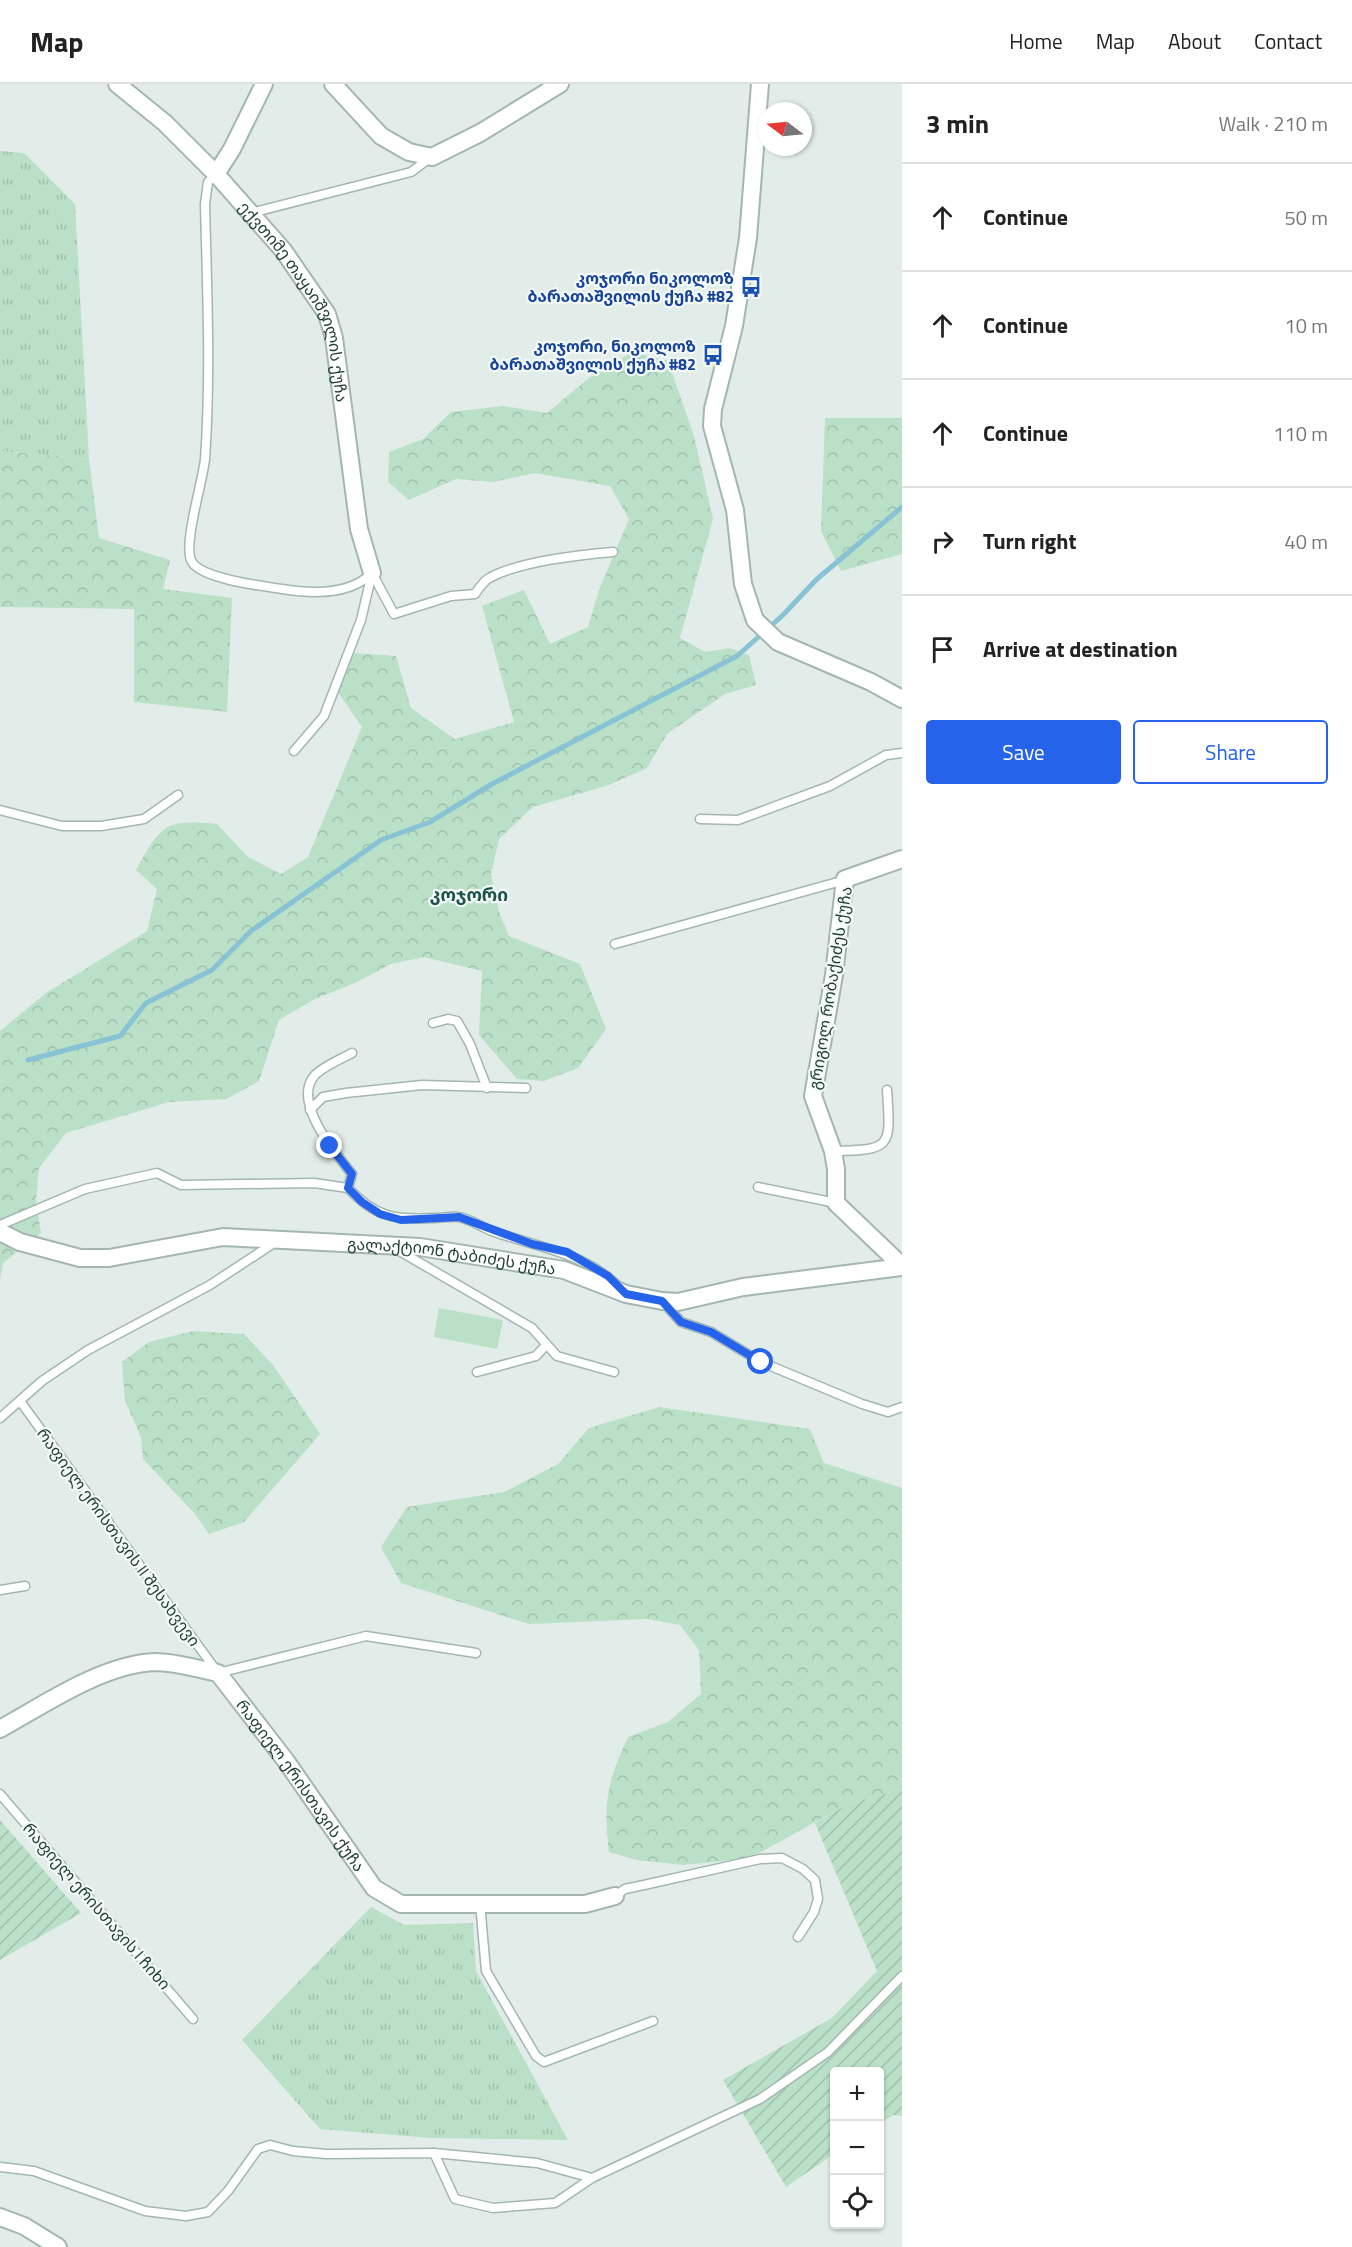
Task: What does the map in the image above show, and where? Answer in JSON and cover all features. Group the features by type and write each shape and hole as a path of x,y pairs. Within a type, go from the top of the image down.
{"street":[{"name":"ექვთიმე თაყაიშვილის ქუჩა","path":"117,84 165,123 216,174 283,250 327,314 334,338 359,529 372,573"},
{"path":"216,174 232,149 264,84"},
{"path":"333,84 381,135 409,152 432,157 480,133 560,84"},
{"path":"760,84 748,238 734,326 713,409 712,426 735,510 744,584 755,620 778,642 871,682 902,699"},
{"name":"გრიგოლ რობაქიძეს ქუჩა","path":"836,1203 836,1169 833,1151 813,1096 834,975 845,879 902,859"},
{"path":"836,1203 902,1267"},
{"name":"გალაქტიონ ტაბიძეს ქუჩა","path":"0,1232 20,1242 80,1258 109,1258 223,1237 420,1247 564,1270 626,1294 678,1302 743,1287 902,1267"},
{"path":"0,1729 80,1685 124,1667 154,1662 218,1673"},
{"name":"რაფიელ ერისთავის ქუჩა","path":"218,1673 286,1761 375,1888 401,1904 585,1904 615,1896"},
{"path":"0,2217 24,2226 58,2247"}],"lane":[{"path":"251,213 411,172 432,157"},
{"path":"216,174 208,182 205,204 204,461 190,537 190,559 195,567 214,576 285,589 337,591 361,584 372,573"},
{"path":"372,573 394,614 451,596 475,594 489,578 517,569 569,556 613,552"},
{"path":"294,751 324,716 361,620 372,573"},
{"path":"700,819 738,820 830,786 886,755 902,753"},
{"path":"0,810 62,826 101,826 144,819 178,795"},
{"path":"615,944 845,879"},
{"path":"433,1023 448,1019 457,1021 463,1028 487,1088"},
{"path":"348,1188 352,1174 330,1146 310,1110 306,1094 315,1076 352,1053"},
{"path":"310,1110 323,1097 422,1085 526,1089"},
{"path":"833,1151 872,1150 883,1145 888,1137 887,1090"},
{"path":"0,1226 84,1189 157,1173 181,1185 314,1183 348,1188 362,1202 380,1214 401,1220 459,1217 532,1244 567,1252 608,1276 626,1294"},
{"path":"758,1187 836,1203"},
{"path":"0,1418 42,1381 87,1350 210,1285 278,1241"},
{"path":"394,1247 532,1328 556,1356 614,1372"},
{"path":"662,1301 681,1322 711,1332 761,1362 862,1404 888,1412 902,1407"},
{"path":"477,1372 536,1356 546,1345"},
{"name":"რაფიელ ერისთავის II შესახვევი","path":"20,1401 218,1673"},
{"path":"0,1590 26,1586"},
{"path":"218,1673 366,1636 476,1653"},
{"name":"რაფიელ ერისთავის I ჩიხი","path":"0,1794 193,2019"},
{"path":"615,1896 625,1890 654,1882 760,1859 782,1858 803,1869 815,1880 818,1899 814,1912 798,1937"},
{"path":"480,1903 486,1971 536,2056 544,2062 653,2021"},
{"path":"434,2153 455,2199 493,2208 555,2203 592,2178 760,2099 828,2052 902,1976"},
{"path":"0,2167 34,2171 145,2211 186,2216 208,2212 228,2191 258,2149 270,2145 293,2151 326,2154 434,2153 537,2163 592,2178"}],"green space":[{"path":"0,151 24,153 75,204 89,459 0,451"},
{"path":"632,352 668,361 694,436 713,519 680,638 705,652 730,648 749,655 756,685 725,694 667,734 647,768 609,785 533,807 499,839 491,874 499,912 509,936 580,964 606,1029 578,1068 544,1081 517,1079 479,1035 482,971 424,957 391,964 357,982 315,999 279,1020 259,1081 226,1099 169,1102 66,1133 39,1168 36,1201 41,1233 3,1263 0,1280 0,1031 46,993 147,931 157,889 136,870 159,834 175,824 217,824 248,857 281,874 308,857 362,727 338,692 354,653 396,656 411,708 455,739 514,722 482,606 524,590 550,644 588,627 599,590 629,519 610,486 535,473 493,482 456,479 409,500 388,482 389,452 423,439 451,412 503,406 547,413 589,378"},
{"path":"825,418 902,418 902,554 841,571 821,531"},
{"path":"0,451 89,459 99,538 170,560 163,589 232,598 227,712 134,702 134,609 0,607"},
{"path":"439,1308 503,1320 497,1349 434,1337"},
{"path":"193,1331 244,1334 273,1365 320,1434 244,1522 209,1534 195,1514 143,1459 141,1437 125,1401 122,1362 149,1342"},
{"path":"659,1407 810,1429 824,1463 902,1488 902,1789 848,1804 750,1858 683,1865 637,1860 609,1852 606,1820 608,1793 615,1767 628,1737 668,1722 701,1694 699,1650 680,1625 647,1619 529,1624 401,1583 381,1547 407,1507 504,1492 558,1464 589,1428"},
{"path":"902,1789 902,2116 893,2115 884,2121 884,2067 830,2067 830,2157 786,2187 723,2080 832,2018 877,1971 815,1823 848,1804"},
{"path":"0,1820 81,1913 0,1960"},
{"path":"371,1907 404,1925 473,1923 476,1971 568,2140 431,2138 320,2129 242,2040"}],"waterway":[{"path":"28,1060 120,1036 146,1003 212,970 251,931 381,840 430,822 492,784 737,656 782,616 817,579 902,507"}],"place":[{"name":"კოჯორი ნიკოლოზ ბარათაშვილის ქუჩა #82","path":"751,287"},
{"name":"კოჯორი, ნიკოლოზ ბარათაშვილის ქუჩა #82","path":"713,355"}],"district":[{"name":"კოჯორი","path":"469,894"}],"route":[{"path":"330,1146 352,1174 348,1188 362,1202 380,1214 401,1220 459,1217 532,1244 567,1252 608,1276 626,1294 662,1301 681,1322 711,1332 761,1362"}]}
